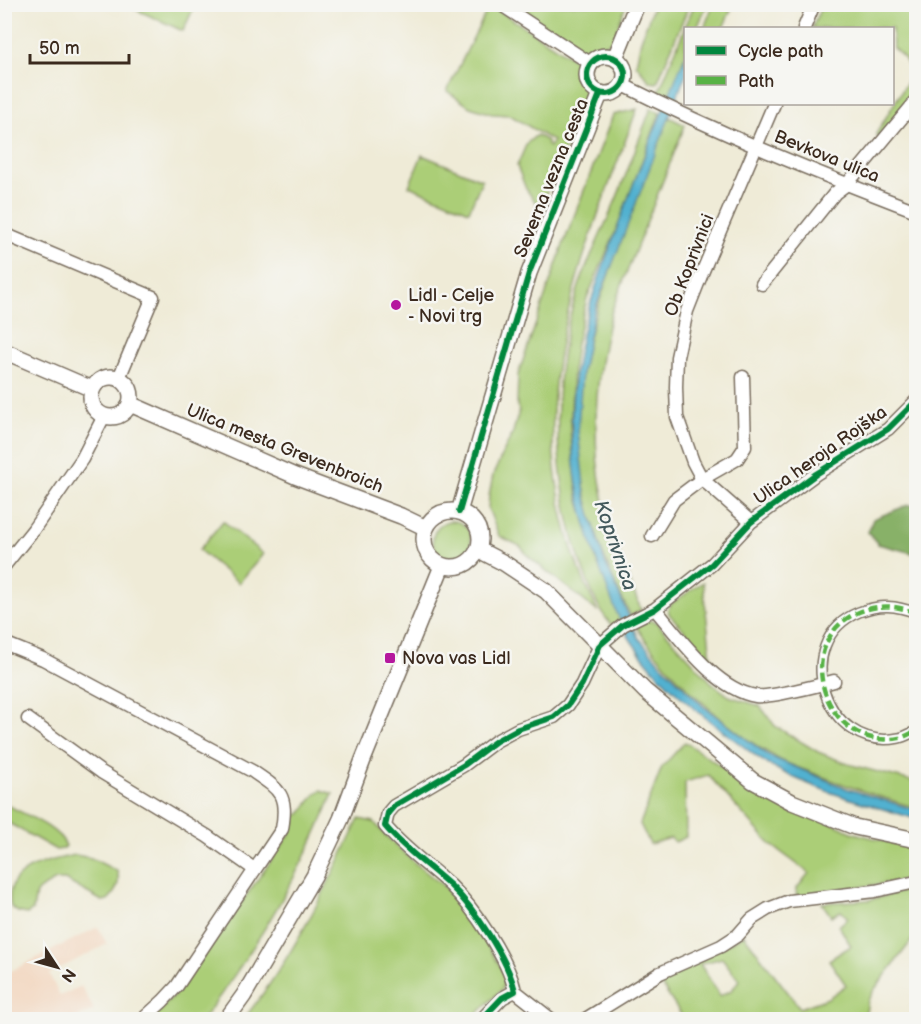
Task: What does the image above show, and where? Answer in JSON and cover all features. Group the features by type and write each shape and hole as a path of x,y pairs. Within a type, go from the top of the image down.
{"street":[{"path":"500,4 590,63"},
{"path":"615,58 637,4"},
{"path":"804,27 814,4"},
{"path":"603,56 615,58 626,73 623,85 613,93 600,94 594,91 586,74 590,63 603,56"},
{"name":"Bevkova ulica","path":"623,85 757,146 916,211"},
{"name":"Severna vezna cesta","path":"459,512 529,273 600,94"},
{"path":"762,284 835,193 847,184 916,101"},
{"name":"Ob Koprivnici","path":"751,522 702,479 693,462 677,417 677,357 687,311 774,105"},
{"path":"4,234 153,297 119,378"},
{"path":"4,351 92,390"},
{"path":"652,536 674,500 702,479 737,459 745,447 743,377"},
{"path":"119,378 125,381 131,392 130,404 127,410 117,417 104,416 94,408 92,390 101,380 119,378"},
{"name":"Ulica heroja Rojška","path":"600,645 623,625 650,611 712,564 751,522 816,474 888,429 916,401"},
{"name":"Ulica mesta Grevenbroich","path":"130,404 295,476 401,516 426,528"},
{"path":"4,566 33,530 82,459 104,416"},
{"path":"451,511 459,512 475,522 480,531 479,550 474,558 459,567 442,566 434,562 424,546 426,528 436,516 451,511"},
{"path":"479,550 546,591 645,691 753,781 792,802 855,827 916,840"},
{"path":"226,1020 315,876 341,819 442,566"},
{"path":"916,613 901,606 875,606 850,616 832,634 821,658 821,684 831,709 849,728 873,738 899,738 916,731"},
{"path":"650,611 707,668 733,688 757,696 834,681"},
{"path":"4,643 43,659 252,771 273,785 283,797 285,810 282,829 177,986 142,1020"},
{"path":"552,1020 515,990 507,965 473,912 450,885 418,860 385,826 388,813 394,806 464,765 496,741 518,729 554,717 568,705 582,684 600,645"},
{"path":"28,719 101,772 207,836 254,869"},
{"path":"584,1020 660,974 721,946 738,935 752,919 768,909 789,901 875,891 916,882"},
{"path":"481,1020 502,998 515,990"}],"shaded area":[{"path":"98,927 107,944 49,974 60,996 81,986 94,1010 74,1019 5,1019 5,974"}],"green space":[{"path":"654,4 689,5 657,83 650,82 636,64 641,40"},
{"path":"126,5 195,5 183,31"},
{"path":"511,5 626,5 613,40 585,56"},
{"path":"694,5 707,5 697,27 685,27"},
{"path":"713,5 733,5 723,27 704,27"},
{"path":"822,5 916,5 916,89 895,119 878,137 876,134 906,84 910,69 904,58 894,49 894,27 812,27"},
{"path":"489,6 581,64 587,105 567,150 564,149 551,175 542,211 526,189 517,166 527,143 537,135 547,141 549,147 553,141 510,115 492,114 470,107 447,91"},
{"path":"684,30 684,58 667,100 657,96"},
{"path":"651,108 660,113 616,230 587,298 573,365 570,432 578,498 598,565 622,621 612,625 600,609 589,584 573,538 566,506 558,443 559,380 563,349 579,286 620,190"},
{"path":"637,109 603,200 573,292 562,339 555,387 553,435 560,501 573,553 598,612 529,557 520,546 499,536 488,508 493,475 513,432 519,411 517,405 518,375 563,245 613,115"},
{"path":"669,117 685,125 612,310 602,356 597,403 597,450 606,512 641,610 631,616 601,549 587,502 579,454 579,405 584,359 595,315 624,232"},
{"path":"422,155 482,180 469,211 409,186"},
{"path":"908,505 916,506 916,554 878,544 868,532 873,519"},
{"path":"223,521 263,554 239,583 199,550"},
{"path":"452,521 459,522 465,527 470,533 470,547 465,553 459,558 452,559 445,558 439,553 434,547 433,540 434,533 439,527 445,522"},
{"path":"703,582 711,659 669,614 668,609 671,604"},
{"path":"646,620 656,622 712,683 729,696 760,706 775,726 818,752 848,764 916,782 916,808 793,766 756,745 717,716 663,662 636,626"},
{"path":"685,742 755,789 854,833 916,849 916,876 895,882 796,896 797,888 809,873 770,844 708,775 685,782 686,837 675,842 671,838 650,844 640,824 662,767"},
{"path":"321,790 333,794 306,854 258,939 203,1019 151,1020 179,990 290,834 294,815 300,814"},
{"path":"5,804 49,827 66,846 56,850 5,821"},
{"path":"359,819 374,822 416,864 446,888 469,914 506,976 502,989 472,1019 243,1020 293,948"},
{"path":"75,855 91,858 117,871 117,887 108,900 102,901 65,880 56,880 36,893 33,910 27,914 11,907 10,894 13,884 20,875 40,864"},
{"path":"916,888 916,935 874,990 868,1000 865,1019 684,1019 658,980 744,935 800,1008 828,998 846,985 829,960 851,946 839,926 848,918 841,911 831,916 822,903 869,900","holes":["722,958 739,980 732,990 720,996 700,964"]}],"water":[{"path":"684,58 684,79 594,312 582,372 578,430 585,494 604,560 638,637 660,663 703,706 769,756 848,789 916,810 916,819 840,796 764,762 667,684 632,642 618,615 594,553 578,489 573,457 573,393 577,360 587,315 639,170"}],"marked path":[{"path":"916,613 888,606 859,612 838,626 825,646 821,669 825,692 835,712 851,729 873,738 899,738 916,731"}],"cycle path":[{"path":"606,56 620,61 625,75 620,89 606,94 592,89 587,75 592,61 606,56"},
{"path":"459,512 529,273 600,94"},
{"path":"481,1020 502,998 515,991 505,964 489,935 459,895 385,826 388,813 394,806 464,765 496,741 518,729 554,717 568,705 582,684 600,645 623,625 655,609 712,564 751,522 816,474 888,429 916,401"}],"place":[{"name":"Lidl - Celje - Novi trg","path":"396,305"},
{"name":"Nova vas Lidl","path":"390,658"}],"water label":[{"name":"Koprivnica","path":"616,545"}]}
